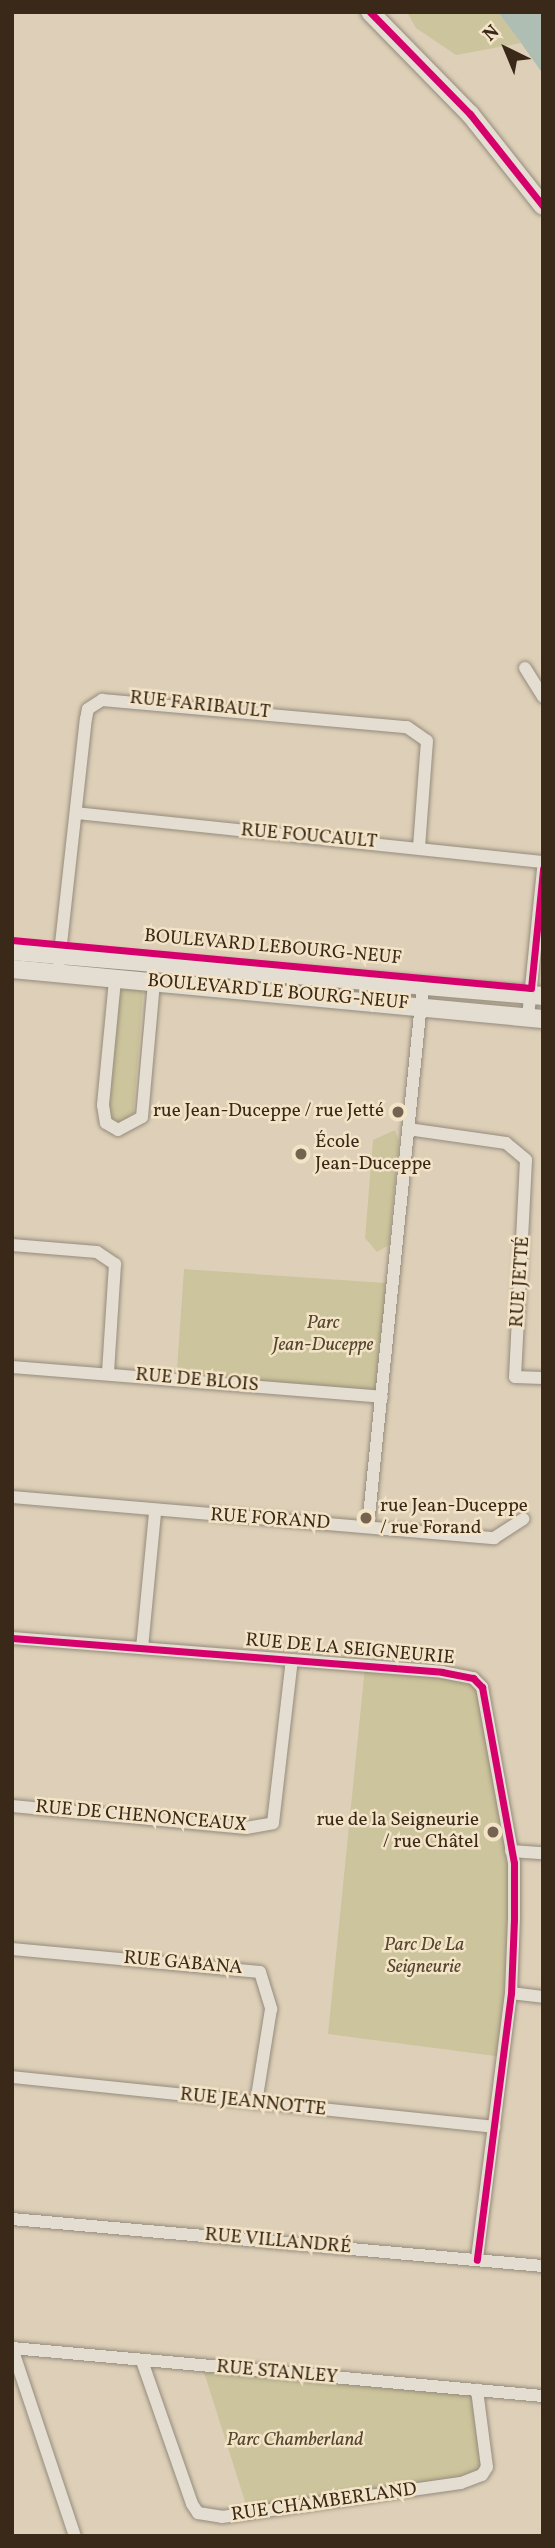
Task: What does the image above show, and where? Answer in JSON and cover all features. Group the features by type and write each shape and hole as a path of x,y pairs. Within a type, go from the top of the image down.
{"street":[{"path":"370,12 429,70 543,206"},
{"path":"525,668 543,697"},
{"name":"RUE FARIBAULT","path":"58,974 86,719 88,709 102,700 395,724 427,741 419,847"},
{"name":"RUE FOUCAULT","path":"76,813 543,862"},
{"path":"535,1018 543,869"},
{"name":"BOULEVARD LE BOURG-NEUF","path":"12,951 423,984 537,996"},
{"name":"BOULEVARD LE BOURG-NEUF","path":"12,969 535,1018"},
{"path":"116,980 103,1105 106,1123 118,1130 142,1117 155,982"},
{"path":"368,1526 423,984"},
{"name":"RUE JETTÉ","path":"408,1129 506,1143 526,1160 515,1377 543,1378"},
{"path":"12,1245 97,1252 115,1264 108,1373"},
{"name":"RUE DE BLOIS","path":"12,1367 382,1397"},
{"name":"RUE FORAND","path":"12,1496 155,1512 368,1526 495,1538 523,1519"},
{"path":"142,1648 155,1512"},
{"name":"RUE DE LA SEIGNEURIE","path":"12,1638 292,1660 472,1678 485,1692 511,1851 511,1993 477,2260"},
{"name":"RUE DE CHENONCEAUX","path":"12,1805 246,1828 273,1823 292,1660"},
{"path":"511,1851 543,1853"},
{"name":"RUE GABANA","path":"12,1949 260,1972 271,2009 256,2104"},
{"path":"511,1993 543,1997"},
{"name":"RUE JEANNOTTE","path":"12,2077 494,2127"},
{"name":"RUE VILLANDRÉ","path":"12,2219 543,2266"},
{"path":"12,2348 75,2536"},
{"name":"RUE STANLEY","path":"12,2348 543,2396"},
{"name":"RUE CHAMBERLAND","path":"142,2361 192,2504 198,2513 222,2518 461,2483 482,2475 487,2467 477,2390"}],"green space":[{"path":"407,12 498,12 521,43 456,55 416,28"},
{"path":"138,985 143,992 133,1117 118,1124 107,1112 118,987"},
{"path":"395,1130 399,1142 389,1245 377,1252 365,1238 373,1140"},
{"name":"Parc Jean-Duceppe","path":"184,1269 392,1284 385,1394 176,1380"},
{"name":"Parc De La Seigneurie","path":"365,1667 443,1671 482,1686 514,1867 503,2057 328,2034"},
{"name":"Parc Chamberland","path":"202,2366 478,2391 486,2446 481,2475 249,2514"}],"shaded area":[{"path":"498,12 543,12 543,74 521,43"}],"cycle path":[{"path":"370,12 470,114 543,206"},
{"name":"BOULEVARD LEBOURG-NEUF","path":"12,940 531,988 543,869"},
{"path":"12,1638 442,1672 473,1678 482,1687 514,1863 514,1919 511,1993 477,2260"}],"place":[{"name":"rue Jean-Duceppe / rue Jetté","path":"398,1112"},
{"name":"École Jean-Duceppe","path":"301,1154"},
{"name":"rue Jean-Duceppe / rue Forand","path":"366,1518"},
{"name":"rue de la Seigneurie / rue Châtel","path":"493,1832"}]}
